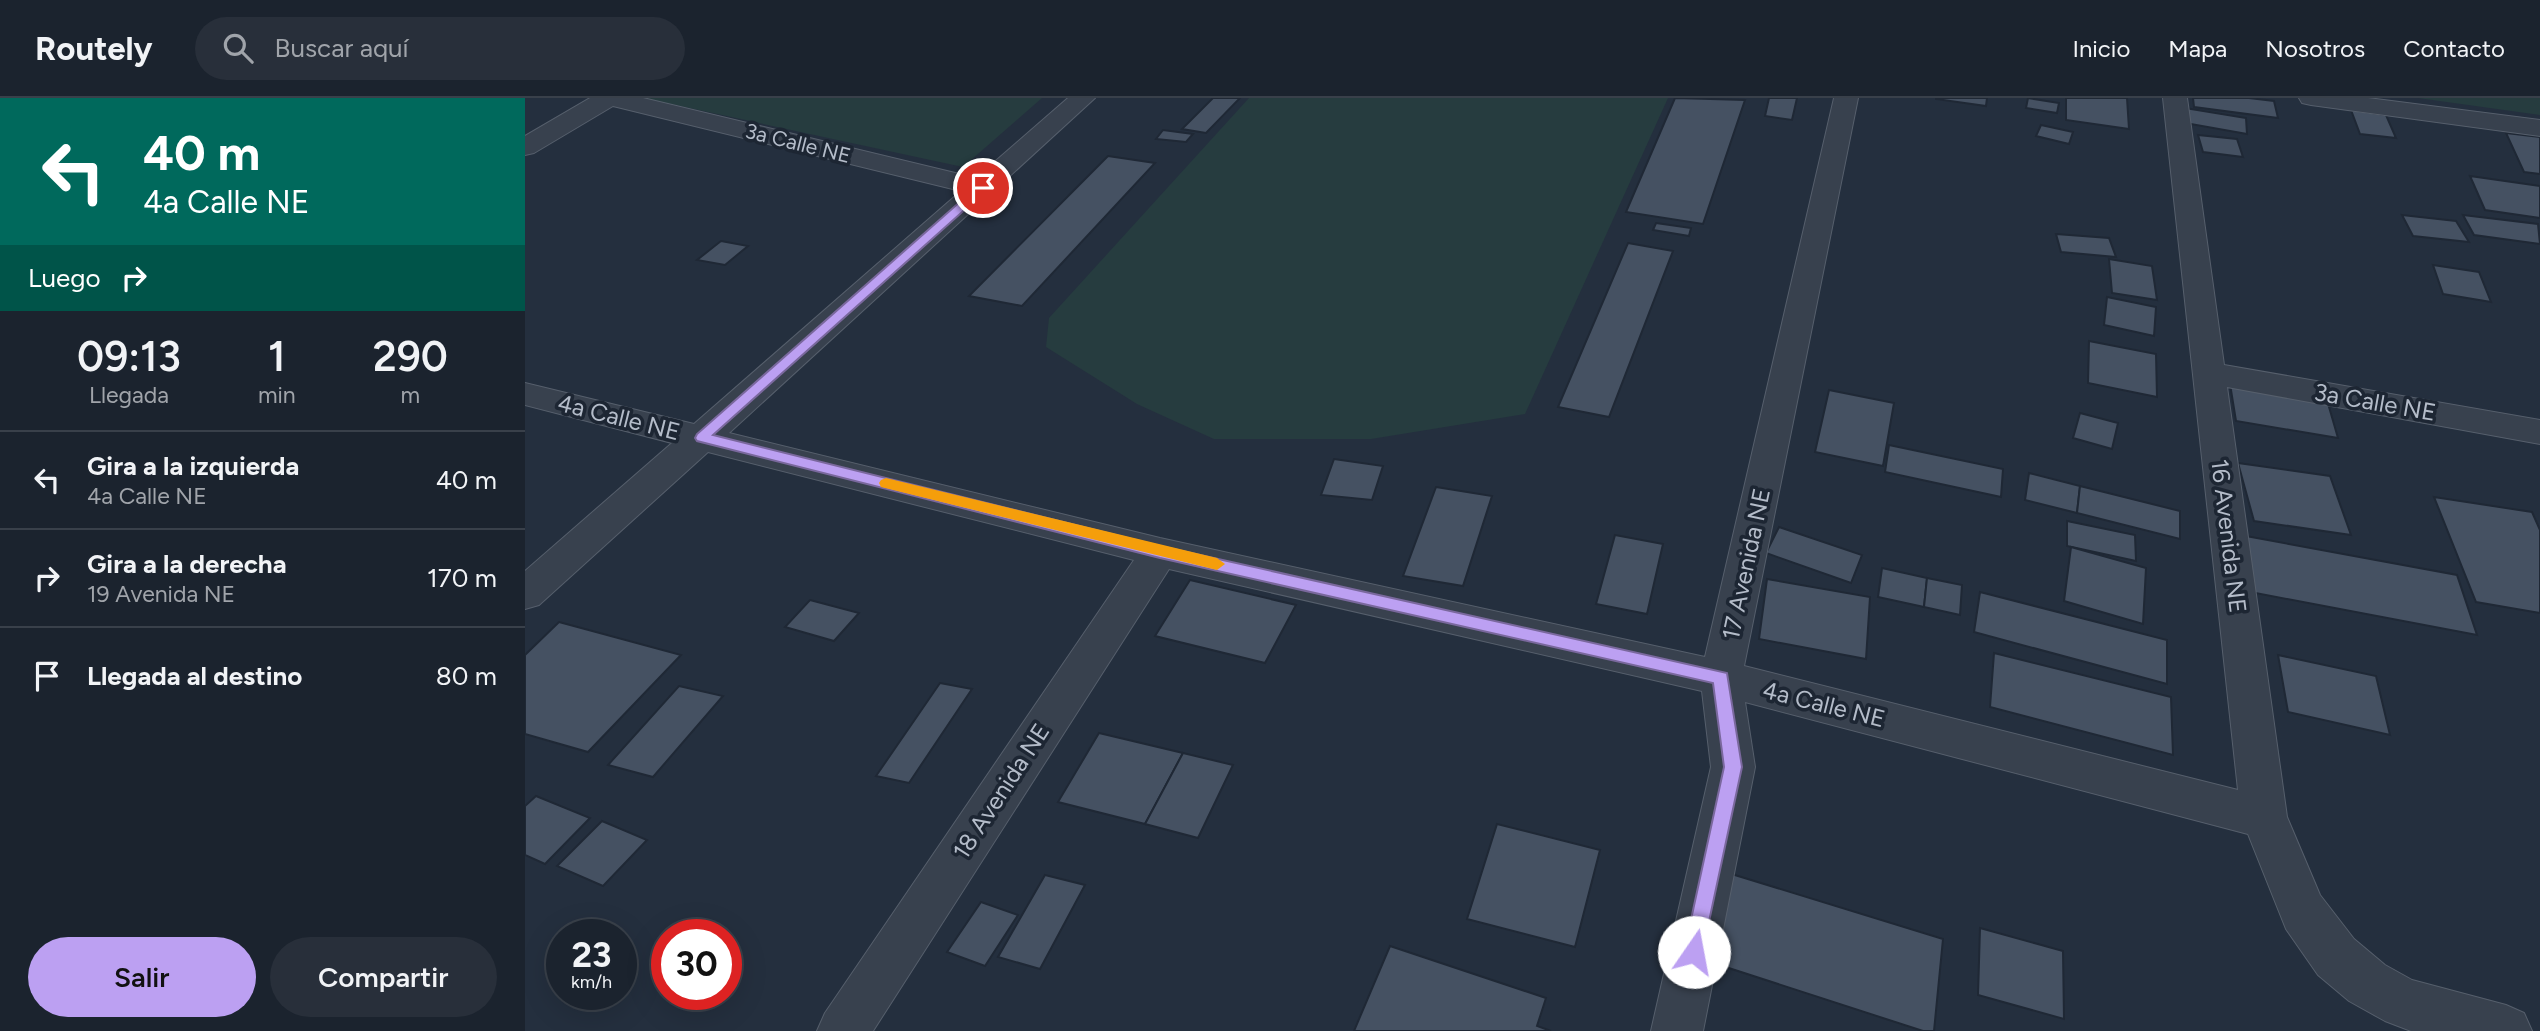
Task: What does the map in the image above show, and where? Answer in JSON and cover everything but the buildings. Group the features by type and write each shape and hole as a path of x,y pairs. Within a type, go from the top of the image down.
{"street":[{"path":"525,146 610,98"},
{"name":"3a Calle NE","path":"610,98 983,188"},
{"path":"525,594 1083,98"},
{"name":"17 Avenida NE","path":"1677,1031 1733,767 1721,678 1846,98"},
{"name":"16 Avenida NE","path":"2175,98 2264,817 2303,912 2336,957 2367,983 2403,1003 2506,1031"},
{"path":"2311,98 2540,128"},
{"name":"3a Calle NE","path":"2209,373 2540,432"},
{"name":"4a Calle NE","path":"525,394 1160,552 1721,678 2264,817"},
{"name":"18 Avenida NE","path":"843,1031 1160,552"}],"green space":[{"path":"643,98 1042,98 963,167"},
{"path":"1249,98 1668,98 1525,414 1371,439 1214,439 1137,404 1046,347 1049,318"},
{"path":"2418,98 2540,98 2540,115"}],"slow traffic":[{"path":"886,483 1217,564"}],"route":[{"path":"983,188 702,438 1160,552 1721,678 1733,767 1694,952"}]}
